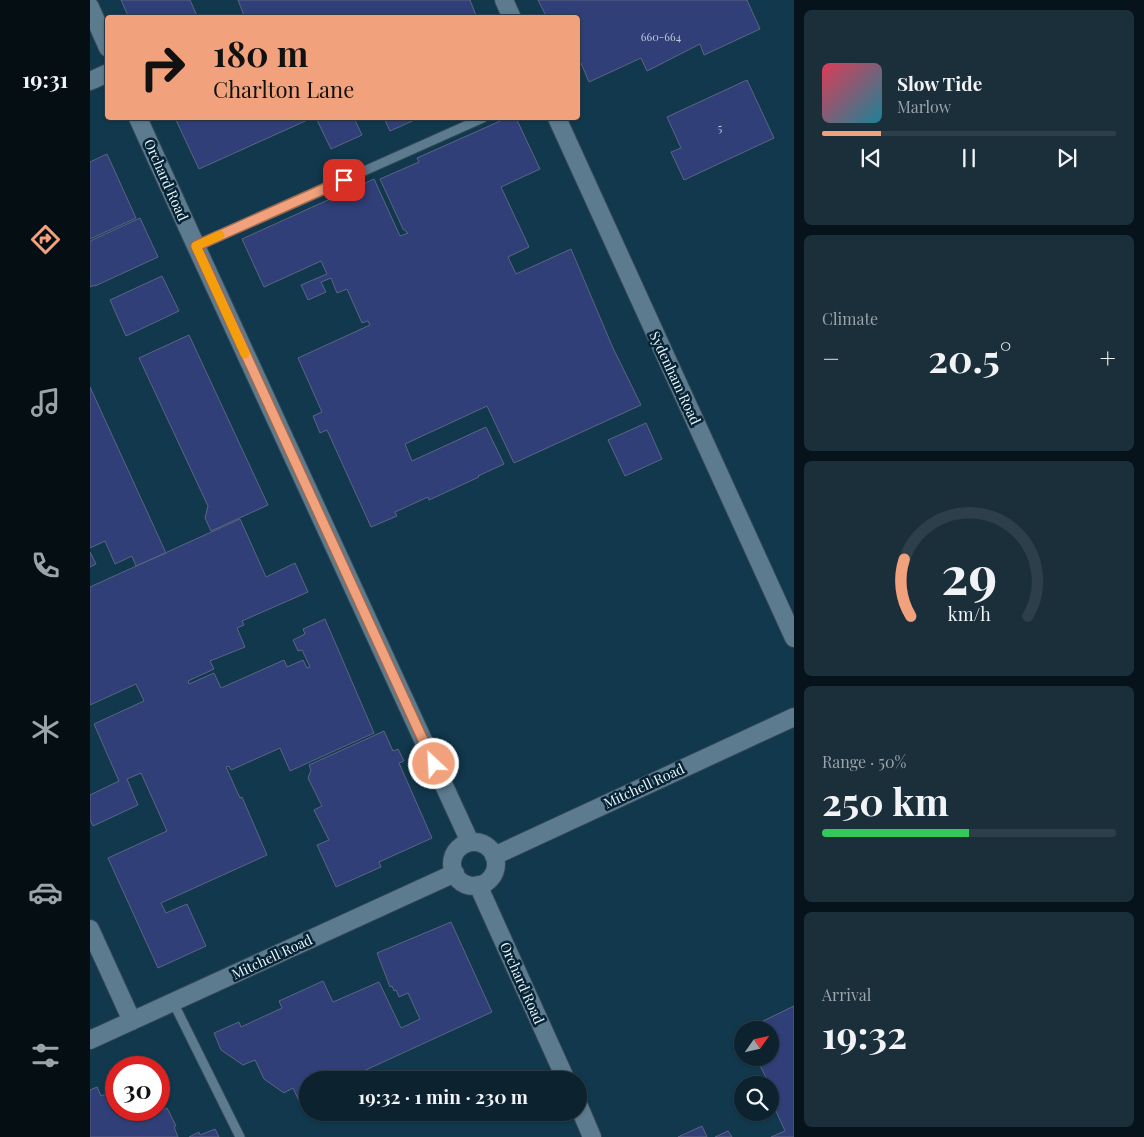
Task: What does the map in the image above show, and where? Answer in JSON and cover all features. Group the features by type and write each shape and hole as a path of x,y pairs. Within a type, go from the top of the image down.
{"street":[{"path":"504,0 511,15"},
{"path":"90,7 105,41"},
{"path":"90,82 105,74"},
{"name":"Orchard Road","path":"139,120 470,842"},
{"name":"Sydenham Road","path":"558,120 794,638"},
{"name":"Mitchell Road","path":"494,856 794,717"},
{"path":"470,842 484,845 490,849 494,856 496,868 493,874 490,879 478,885 464,883 459,879 453,867 455,854 470,842"},
{"name":"Mitchell Road","path":"90,1040 455,873"},
{"name":"Orchard Road","path":"478,885 562,1071"},
{"path":"90,929 132,1021"},
{"path":"585,1121 592,1137"}],"lane":[{"path":"196,246 479,120"},
{"path":"173,1002 240,1137"}],"shaded area":[{"path":"90,0 794,0 794,1137 90,1137"}],"building":[{"path":"121,0 190,0 197,15 128,15"},
{"path":"238,0 470,0 476,15 244,15"},
{"path":"538,0 747,0 760,29 704,55 700,44 647,71 641,58 589,82 580,61 580,15 546,15"},
{"path":"747,80 774,138 684,180 671,152 681,148 667,117"},
{"path":"176,120 308,120 199,169"},
{"path":"317,120 355,120 362,135 331,149"},
{"path":"385,120 415,120 390,131"},
{"path":"502,120 517,120 540,169 501,187 529,247 508,257 516,274 571,249 613,348 641,405 514,463 487,406 405,444 412,461 486,427 504,464 429,500 428,497 395,512 397,516 371,527 327,430 320,433 313,416 322,412 298,358 370,325 368,321 362,323 347,289 337,293 331,278 321,282 326,292 308,300 301,285 327,274 321,261 264,287 242,239 374,179 400,236 408,233 403,229 380,179 419,162 417,158"},
{"path":"107,154 136,218 90,239 90,162"},
{"path":"140,218 158,257 90,287 90,241"},
{"path":"162,276 179,311 126,336 110,300"},
{"path":"189,335 268,505 211,531 205,518 208,506 139,358"},
{"path":"90,387 166,553 136,566 132,556 115,564 105,541 90,548"},
{"path":"646,423 662,459 625,476 608,440"},
{"path":"240,519 266,577 295,563 308,592 242,621 244,625 237,628 245,647 210,661 214,669 188,681 189,684 214,673 221,688 284,660 287,667 303,660 307,668 310,667 302,650 298,651 293,640 305,634 303,629 325,619 374,733 290,771 280,748 231,770 229,766 226,767 240,798 242,797 267,855 161,903 166,913 187,904 206,946 158,968 108,858 167,831 141,773 127,779 138,805 93,826 90,820 90,795 119,781 94,724 144,701 136,684 90,705 90,587"},
{"path":"90,552 96,564 90,567"},
{"path":"384,731 393,751 398,749 404,761 399,763 432,838 379,862 381,867 336,887 317,845 329,840 314,810 322,806 308,778 311,770 309,765"},
{"path":"451,922 492,1012 364,1071 299,1071 299,1101 293,1088 284,1093 264,1079 255,1060 243,1065 221,1050 214,1033 239,1022 241,1027 282,1008 279,1001 323,981 333,1002 379,982 401,1028 420,1019 408,993 399,997 396,990 394,991 392,986 390,987 377,953"},
{"path":"794,1006 794,1137 771,1137 785,1131 779,1118 779,1076 765,1076 760,1066 779,1066 779,1021 763,1021"},
{"path":"97,1087 101,1096 105,1094 105,1121 170,1121 170,1114 176,1126 174,1127 178,1137 90,1137 90,1090"},
{"path":"702,1126 707,1137 678,1137"},
{"path":"215,1129 219,1137 189,1137 199,1132 200,1135"},
{"path":"728,1131 732,1137 715,1137"}],"slow traffic":[{"path":"220,235 196,246 245,354"}],"route":[{"path":"344,180 196,246 434,764"}]}
